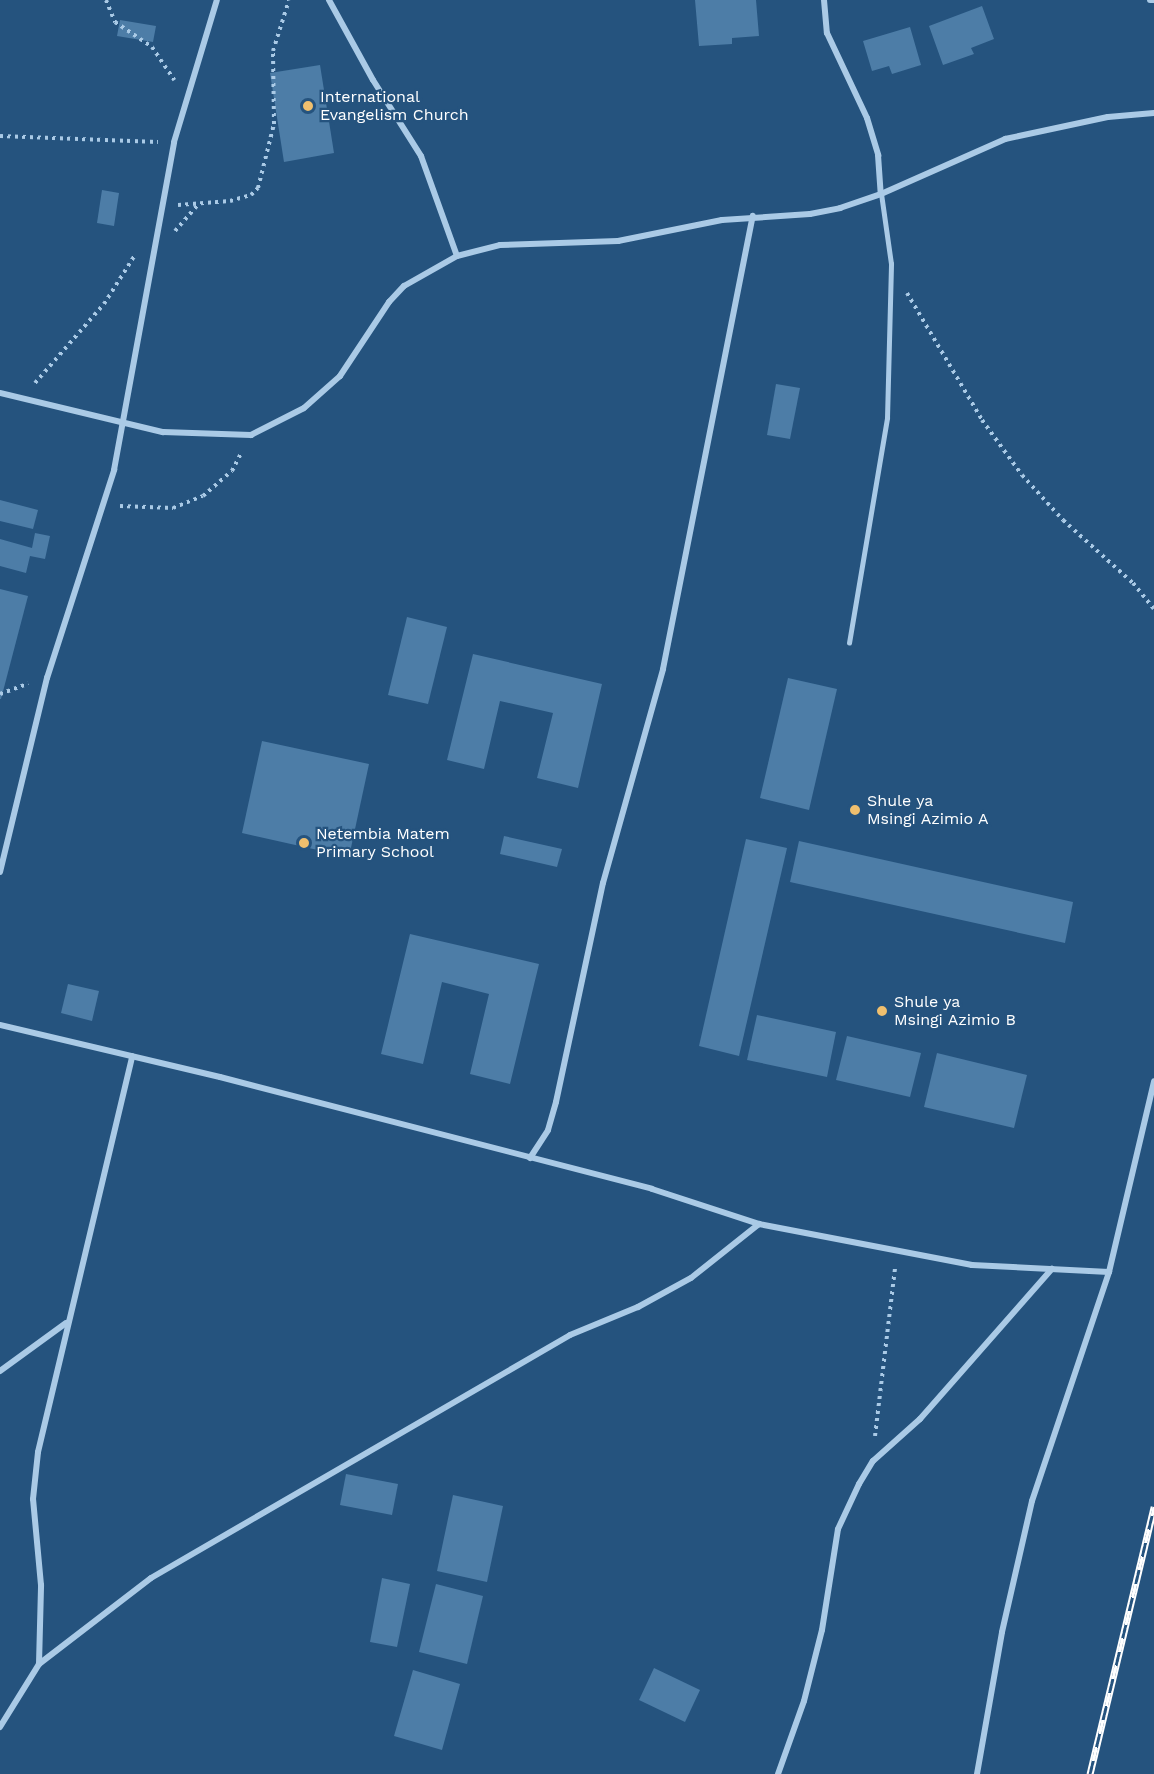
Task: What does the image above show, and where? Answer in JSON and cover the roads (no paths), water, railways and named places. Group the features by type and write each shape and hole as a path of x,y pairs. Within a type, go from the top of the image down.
{"street":[{"path":"0,872 47,678 103,504 124,422 174,142 217,0"},
{"path":"329,0 373,80 421,156 457,256"},
{"path":"824,0 827,33 867,118 875,146 881,194"},
{"path":"0,393 163,432 251,435 304,408 340,376 388,302 404,286 457,256 500,245 618,241 753,216 810,214 881,194 1005,139 1108,117 1154,113"},
{"path":"530,1158 548,1130 556,1102 603,883 663,669 753,216"},
{"path":"0,1025 132,1056 652,1189 759,1224 972,1265 1109,1272"},
{"path":"39,1664 41,1585 33,1500 38,1452 66,1323 132,1056"},
{"path":"977,1774 1002,1632 1032,1501 1109,1272 1154,1081"},
{"path":"0,1727 39,1664 151,1578 570,1335 638,1307 690,1278 759,1224"},
{"path":"778,1774 804,1701 822,1630 838,1529 873,1461 920,1419 1052,1269"},
{"path":"0,1371 66,1323"}],"lane":[{"path":"849,643 887,418 891,264 881,194"}],"railway":[{"path":"1090,1774 1154,1507"}],"place":[{"name":"International Evangelism Church","path":"308,106"},
{"name":"Shule ya Msingi Azimio A","path":"855,810"},
{"name":"Netembia Matem Primary School","path":"304,843"},
{"name":"Shule ya Msingi Azimio B","path":"882,1011"}]}
